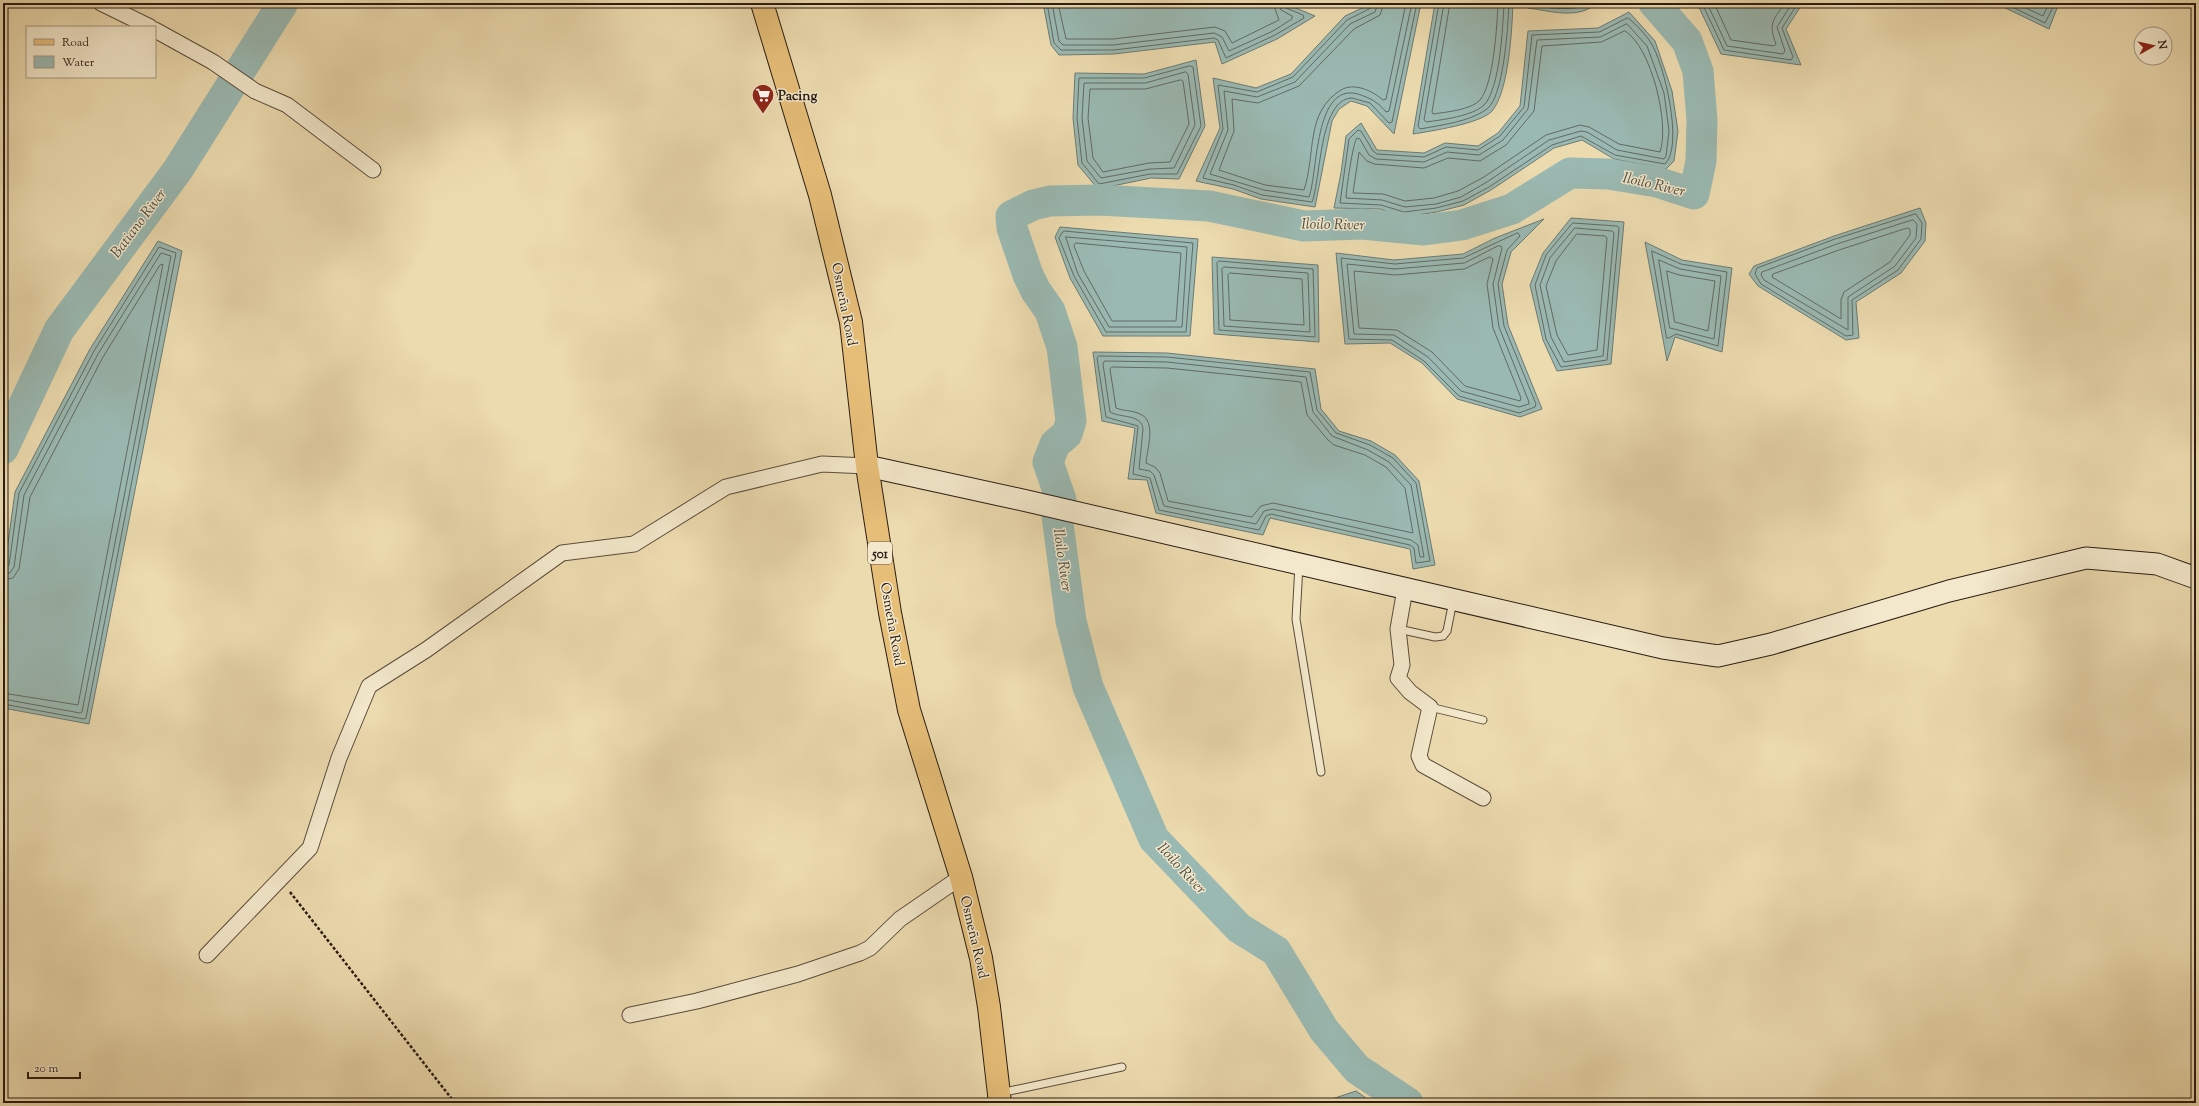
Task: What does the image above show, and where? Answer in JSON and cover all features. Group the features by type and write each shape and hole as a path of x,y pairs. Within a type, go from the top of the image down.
{"main road":[{"name":"Osmeña Road","path":"762,3 820,195 851,322 867,466 890,613 909,710 962,877 982,958 999,1098"}],"street":[{"path":"101,3 148,26"},
{"path":"156,31 212,62 256,91 288,105 373,170"},
{"path":"207,955 310,848 339,758 369,686 426,650 562,552 634,544 726,486 822,464 867,466 1027,501 1298,565 1663,648 1718,656 1772,644 1948,591 2086,558 2157,564 2196,578"},
{"path":"1405,589 1398,629 1402,665 1398,678 1410,692 1430,706 1419,756 1423,764 1483,798"},
{"path":"630,1015 697,1002 798,974 860,953 870,948 900,920 962,877"}],"lane":[{"path":"1298,565 1296,619 1321,772"},
{"path":"1398,629 1435,637 1443,636 1447,631 1453,600"},
{"path":"1430,706 1483,720"},
{"path":"999,1098 1122,1067"}],"path":[{"path":"279,879 455,1103"}],"water":[{"path":"1043,3 1284,3 1315,16 1277,39 1222,64 1215,42 1114,54 1059,55 1051,45"},
{"path":"1373,3 1421,3 1394,134 1367,106 1351,101 1339,109 1332,121 1315,207 1261,199 1233,189 1196,181 1220,128 1213,78 1256,88 1291,74 1345,16"},
{"path":"1435,3 1513,3 1512,28 1506,75 1498,102 1492,111 1486,116 1477,120 1443,129 1413,134"},
{"path":"1528,3 1597,3 1582,11 1564,13 1528,8"},
{"path":"1697,3 1803,3 1786,29 1801,65 1721,54"},
{"path":"1995,3 2059,3 2049,29"},
{"path":"1629,12 1655,41 1672,91 1678,131 1674,161 1666,169 1614,159 1582,140 1554,148 1491,190 1464,205 1437,212 1403,217 1380,209 1334,208 1346,136 1361,123 1377,150 1424,153 1445,143 1478,146 1498,133 1520,106 1528,31 1598,28"},
{"path":"1196,60 1205,126 1179,179 1151,178 1098,189 1078,165 1073,118 1075,73 1144,74"},
{"path":"1920,208 1926,223 1925,241 1901,273 1856,302 1859,338 1846,340 1758,286 1749,274 1754,266 1834,236"},
{"path":"1571,218 1624,222 1611,364 1557,371 1543,340 1530,285 1543,253"},
{"path":"1544,219 1511,252 1502,284 1508,325 1542,409 1520,417 1457,399 1422,363 1390,343 1345,344 1336,253 1394,260 1463,254 1495,238"},
{"path":"1060,227 1198,239 1190,336 1103,336 1070,278 1055,237"},
{"path":"158,241 182,251 89,724 3,708 3,579 15,492 90,349"},
{"path":"1645,242 1682,260 1732,268 1722,352 1675,337 1667,361"},
{"path":"1212,257 1318,265 1319,342 1214,334"},
{"path":"1093,352 1167,353 1315,369 1321,409 1339,431 1371,441 1395,455 1419,481 1435,565 1413,569 1410,549 1270,518 1263,535 1156,513 1147,480 1128,479 1135,428 1102,421"},
{"path":"1356,1091 1373,1103 1320,1103"}],"waterway":[{"name":"Batiano River","path":"3,449 59,330 177,171 283,3"},
{"name":"Iloilo River","path":"1061,500 1048,462 1055,444 1067,434 1071,421 1062,347 1050,311 1036,291 1028,275 1012,228 1011,216 1033,205 1050,201 1099,200 1209,206 1304,226 1362,224 1424,230 1462,225 1512,209 1570,173 1608,174 1657,182 1694,194 1701,161 1702,120 1698,71 1687,41 1654,3"},
{"name":"Iloilo River","path":"1057,516 1071,621 1088,687 1154,839 1239,928 1276,951 1324,1030 1357,1069 1408,1103"}],"place":[{"name":"Pacing","path":"763,114"}]}
